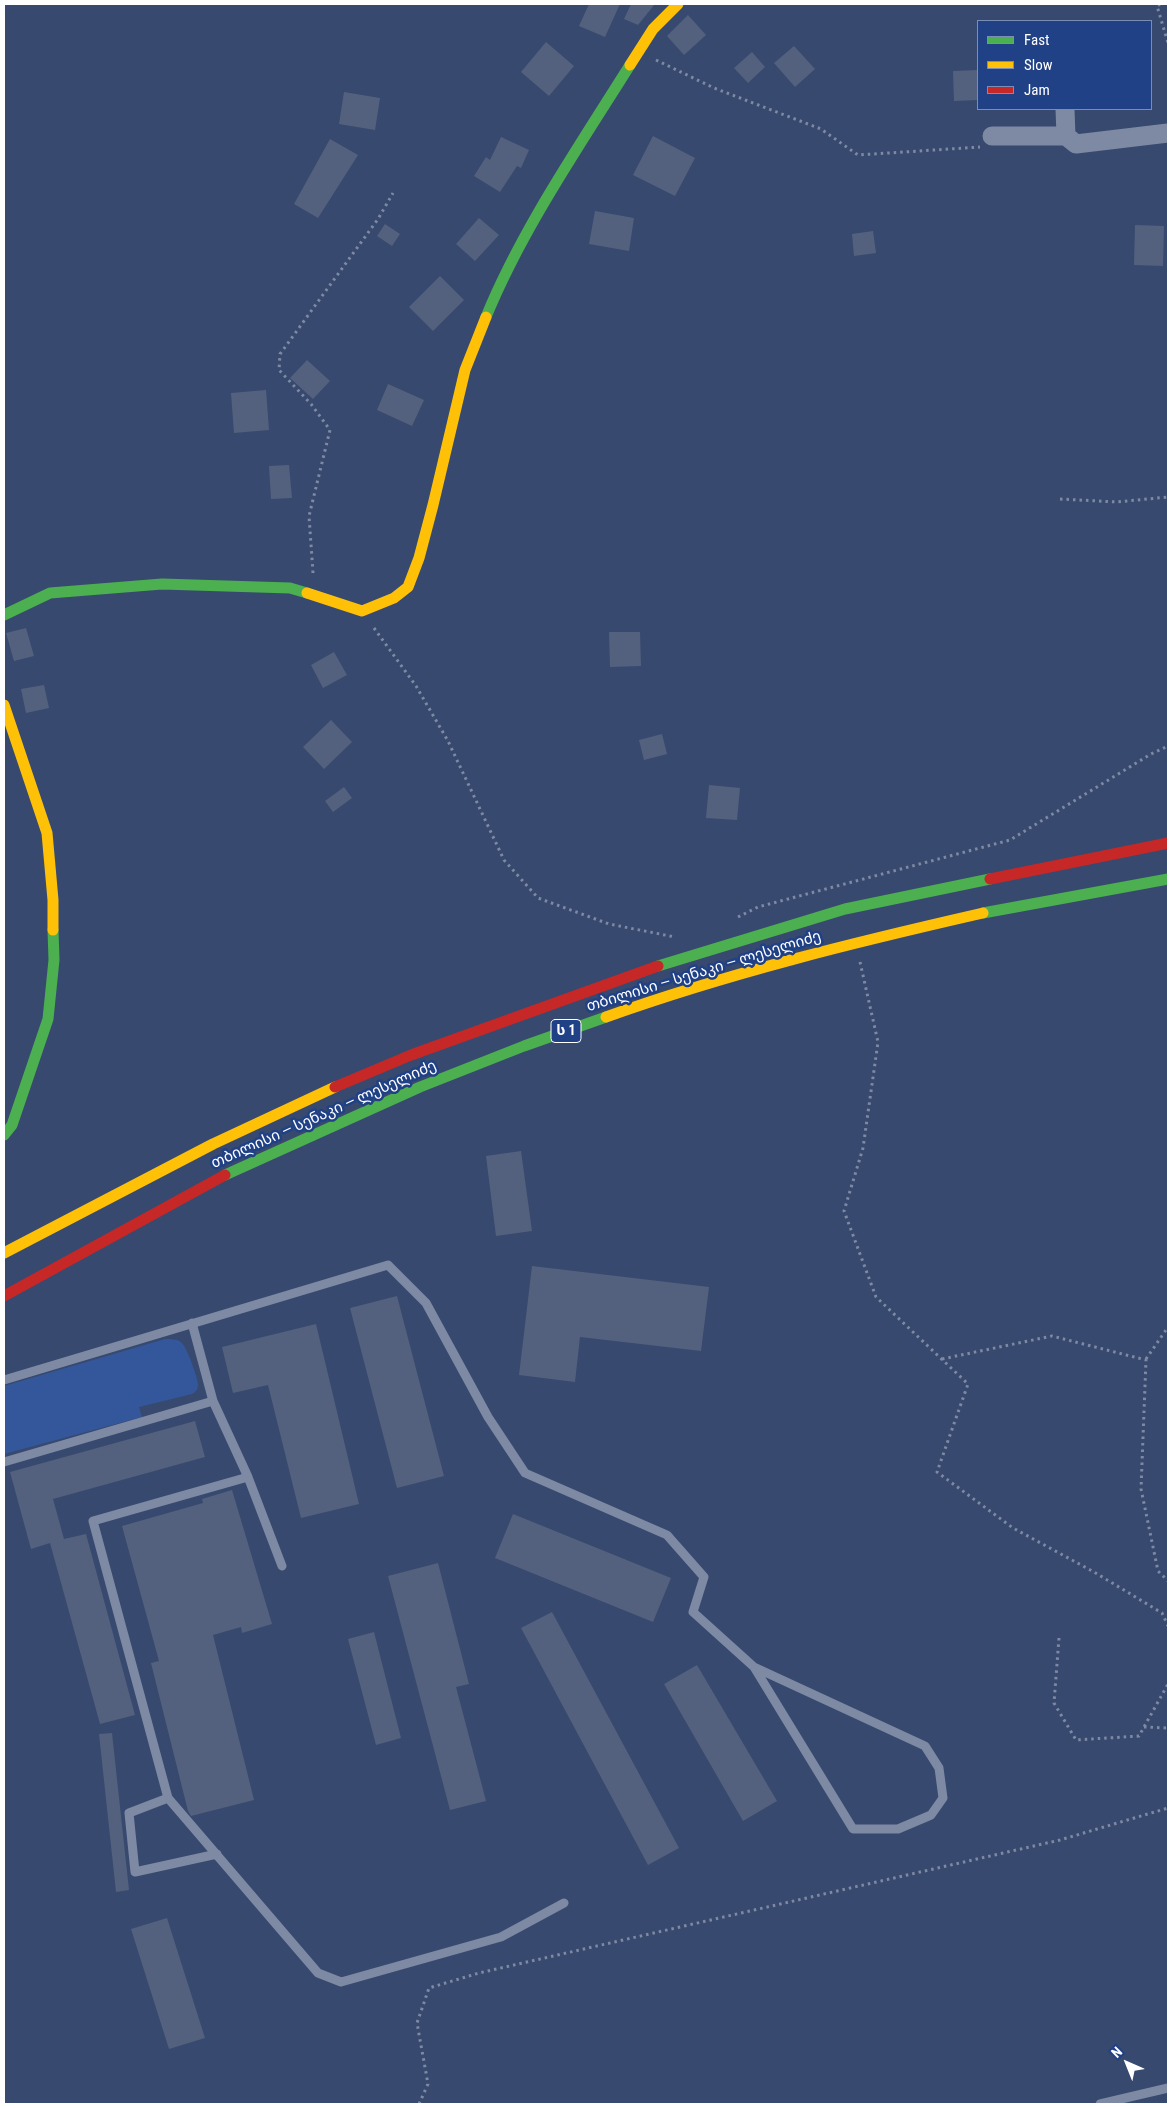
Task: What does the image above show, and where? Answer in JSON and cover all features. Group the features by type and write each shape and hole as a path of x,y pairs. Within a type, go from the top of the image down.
{"main road":[{"path":"4,615 50,594 162,584 290,588 362,611 394,598 408,587 419,558 431,514 465,370 502,278 563,173 653,29 678,4"},
{"path":"4,705 47,833 53,900 54,951 48,1019 12,1125 4,1135"},
{"name":"თბილისი — სენაკი — ლესელიძე","path":"4,1253 213,1144 303,1101 411,1055 632,974 844,909 1168,843"},
{"name":"თბილისი — სენაკი — ლესელიძე","path":"4,1296 230,1172 420,1087 524,1046 653,1000 855,942 1003,908 1168,879"}],"street":[{"path":"1065,110 1066,136"},
{"path":"992,136 1066,136 1076,144 1168,133"}],"lane":[{"path":"4,1380 388,1265 426,1303 488,1418 524,1473 667,1535 704,1577 693,1612 754,1667 852,1829 898,1829 931,1815 943,1798 939,1768 925,1746 754,1667"},
{"path":"192,1324 213,1401 248,1477 282,1566"},
{"path":"4,1462 213,1401"},
{"path":"248,1477 93,1521 168,1798 318,1973 341,1982 501,1937 564,1903"},
{"path":"168,1798 129,1813 135,1872 217,1854"},
{"path":"1100,2104 1168,2088"}],"path":[{"path":"1160,4 1157,6 1168,43"},
{"path":"639,52 714,88 821,129 858,155 990,147 992,136"},
{"path":"314,596 309,516 330,430 311,404 280,370 280,354 378,219 393,193"},
{"path":"1060,499 1117,502 1168,498"},
{"path":"362,611 416,686 448,741 504,860 538,898 609,924 682,938"},
{"path":"733,920 758,907 1010,840 1168,746"},
{"path":"855,942 878,1042 862,1148 844,1211 876,1296 968,1384 937,1472 1013,1528 1094,1572 1162,1613 1168,1626"},
{"path":"1168,1327 1146,1360 1141,1488 1158,1571 1168,1582"},
{"path":"941,1359 1052,1336 1146,1360"},
{"path":"1059,1638 1054,1703 1076,1740 1140,1736 1168,1684"},
{"path":"1144,1727 1168,1728"},
{"path":"419,2104 428,2084 417,2023 429,1988 489,1971 1060,1840 1168,1808"}],"shaded area":[{"path":"165,1339 174,1339 181,1342 186,1350 198,1384 196,1391 192,1394 139,1407 142,1417 4,1454 4,1386"}],"building":[{"path":"589,4 620,4 605,37 579,26"},
{"path":"631,4 655,4 638,25 624,19"},
{"path":"688,15 706,35 684,55 667,36"},
{"path":"546,42 574,66 549,96 521,72"},
{"path":"794,46 815,69 795,87 774,63"},
{"path":"752,52 765,67 748,83 734,68"},
{"path":"977,70 977,100 954,101 953,71"},
{"path":"344,92 380,98 375,130 339,124"},
{"path":"653,136 695,158 675,196 633,175"},
{"path":"501,137 529,150 521,168 517,166 500,192 474,176 486,157 490,160"},
{"path":"330,139 358,155 318,218 294,204"},
{"path":"595,211 634,218 629,251 589,244"},
{"path":"479,218 499,235 475,261 456,244"},
{"path":"385,224 400,234 392,246 377,236"},
{"path":"1135,225 1164,226 1163,266 1134,265"},
{"path":"873,231 876,253 854,256 852,234"},
{"path":"440,276 464,300 433,331 409,307"},
{"path":"307,360 330,381 313,399 290,378"},
{"path":"388,384 424,400 412,426 377,410"},
{"path":"266,390 269,430 234,433 231,393"},
{"path":"289,465 292,498 271,499 269,466"},
{"path":"26,628 34,656 14,661 6,633"},
{"path":"609,632 640,632 641,666 610,667"},
{"path":"334,652 347,675 323,688 311,665"},
{"path":"44,685 49,708 26,713 21,689"},
{"path":"331,720 352,742 324,769 303,747"},
{"path":"662,734 667,754 644,760 639,740"},
{"path":"709,785 740,788 737,820 706,818"},
{"path":"344,787 352,798 333,812 325,801"},
{"path":"521,1151 532,1231 496,1236 486,1156"},
{"path":"532,1266 709,1287 701,1351 580,1337 575,1382 519,1375"},
{"path":"397,1296 444,1476 397,1488 350,1308"},
{"path":"316,1324 359,1504 301,1518 268,1385 233,1393 222,1347"},
{"path":"195,1421 205,1457 53,1499 64,1539 86,1534 135,1715 100,1724 50,1543 31,1549 10,1472"},
{"path":"232,1490 272,1624 242,1633 241,1627 213,1635 254,1800 191,1816 188,1811 151,1663 159,1661 122,1526 203,1503 202,1499"},
{"path":"513,1514 671,1578 653,1622 495,1558"},
{"path":"438,1563 469,1684 456,1687 486,1801 450,1810 388,1576"},
{"path":"552,1612 679,1848 648,1865 521,1628"},
{"path":"374,1632 401,1738 376,1745 348,1639"},
{"path":"697,1665 777,1801 743,1821 664,1684"},
{"path":"112,1733 129,1890 116,1892 99,1734"},
{"path":"167,1918 205,2038 169,2049 131,1929"}],"traffic: fast":[{"path":"486,317 500,284 534,220 630,65"},
{"path":"4,615 50,593 162,584 290,588 307,593"},
{"path":"658,966 845,909 990,879"},
{"path":"983,913 1168,879"},
{"path":"4,1135 12,1125 48,1019 54,960 53,930"},
{"path":"225,1175 420,1087 524,1046 606,1017"}],"traffic: slow":[{"path":"630,65 653,29 678,4"},
{"path":"307,593 362,611 394,598 408,587 419,558 433,505 465,370 486,317"},
{"path":"4,705 47,833 53,900 53,930"},
{"path":"606,1017 699,986 793,959 983,913"},
{"path":"4,1253 213,1144 335,1087"}],"traffic: jam":[{"path":"990,879 1168,843"},
{"path":"335,1087 411,1055 658,966"},
{"path":"4,1296 225,1175"}]}
